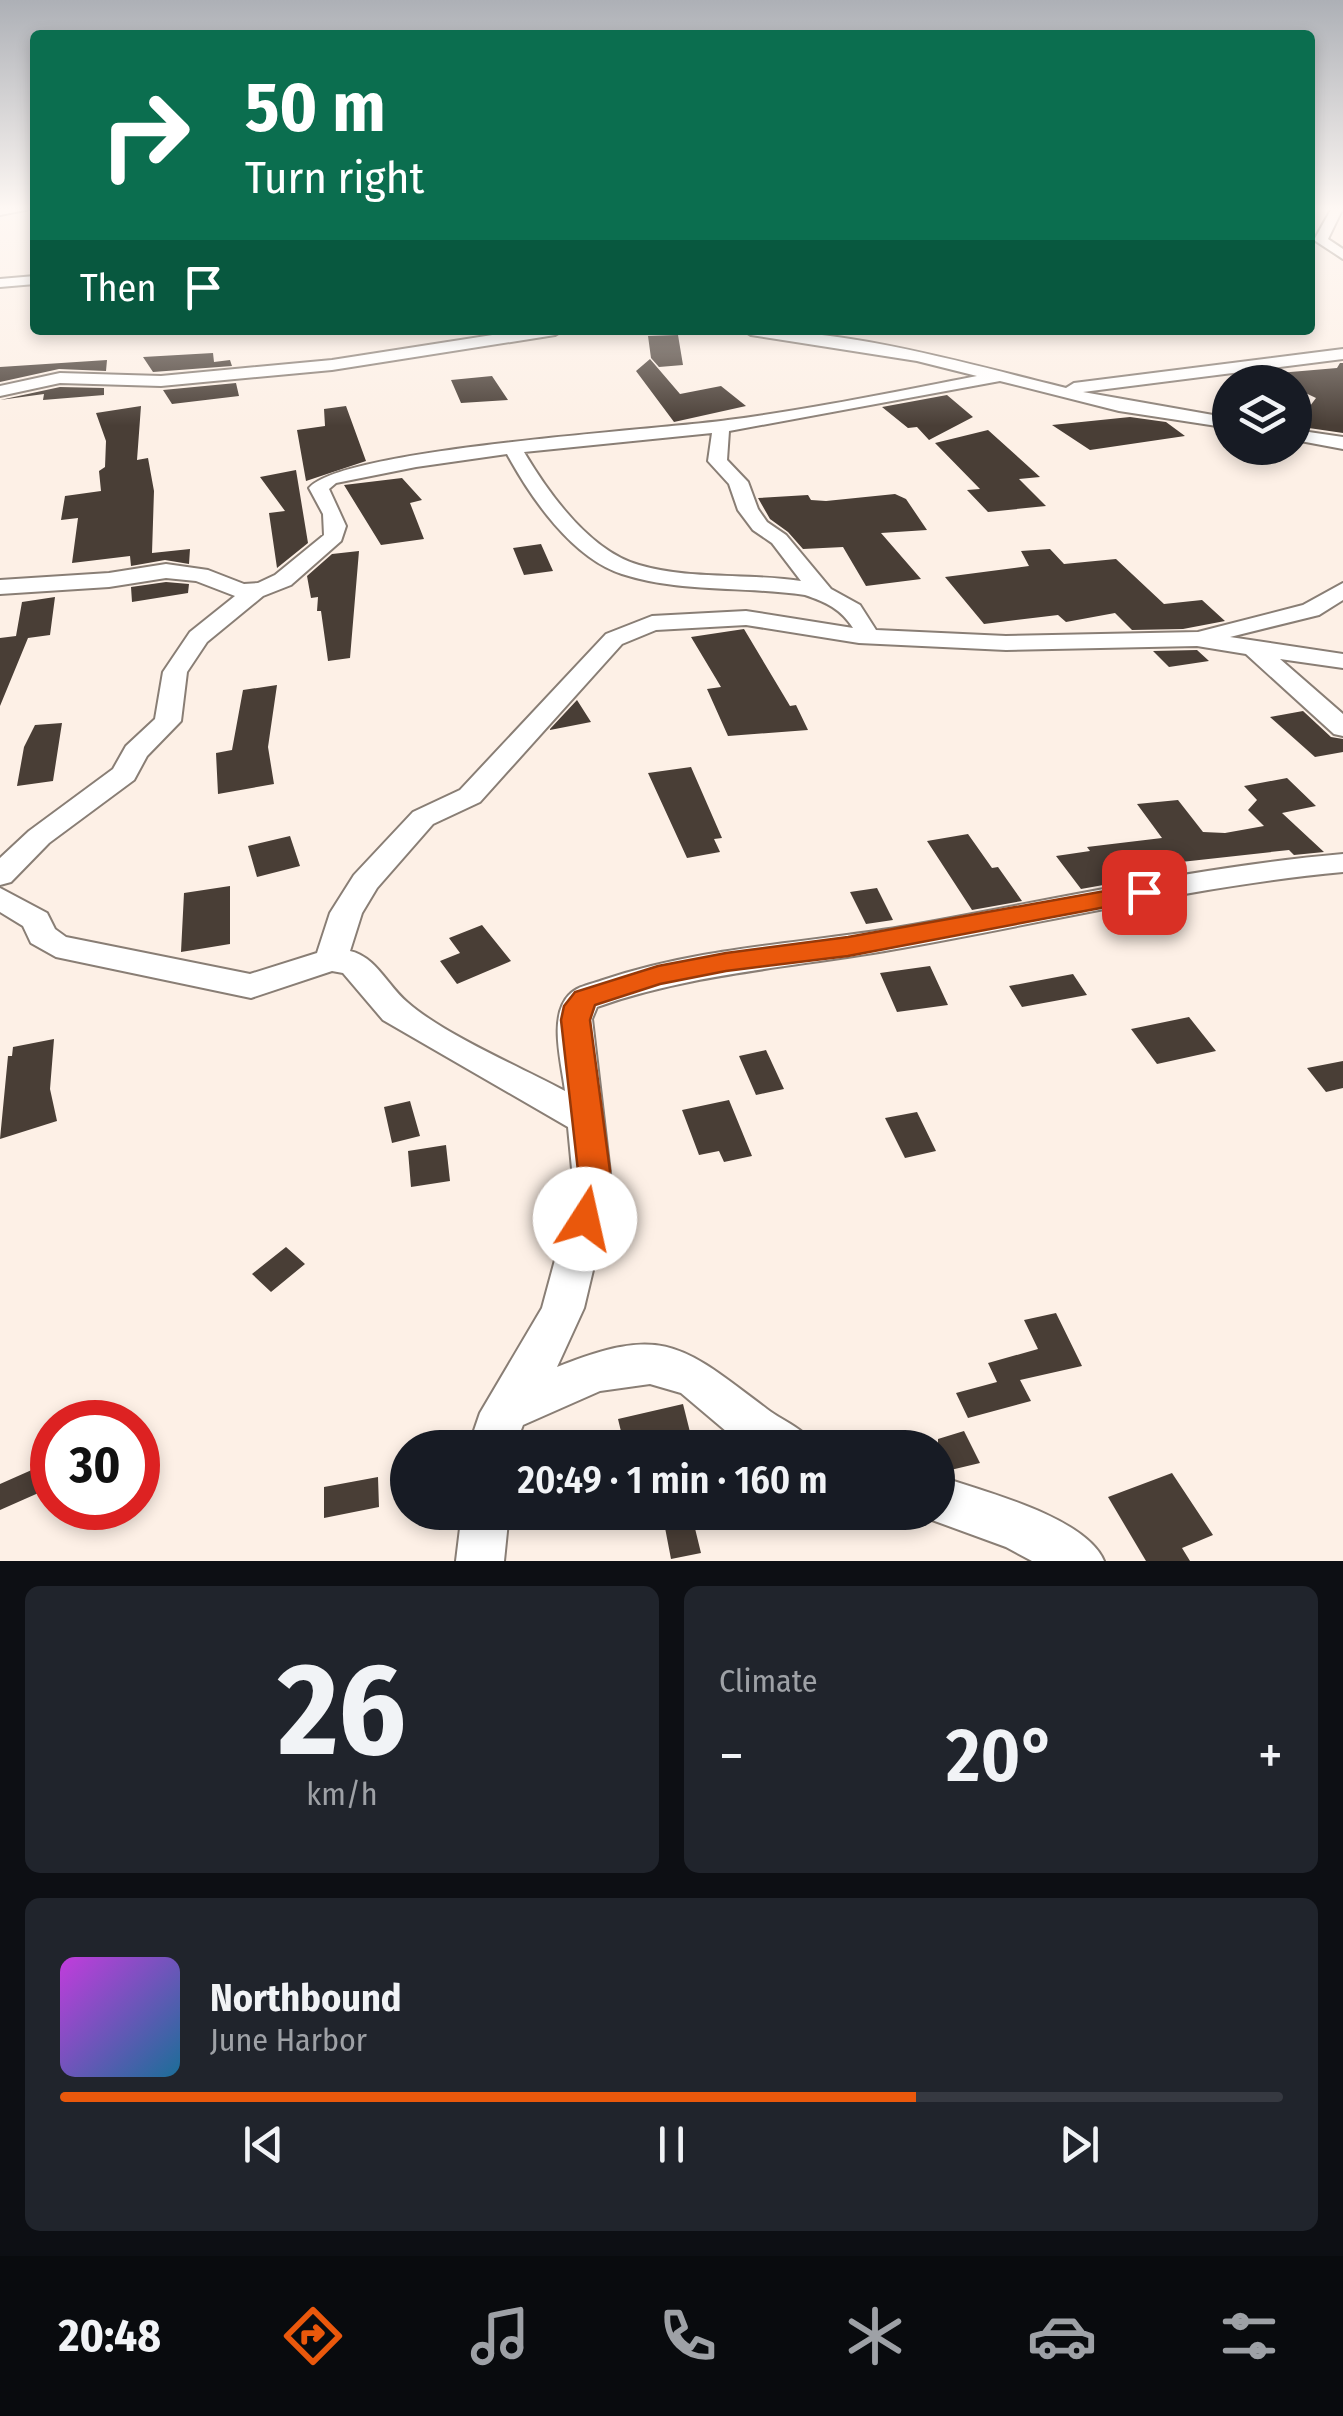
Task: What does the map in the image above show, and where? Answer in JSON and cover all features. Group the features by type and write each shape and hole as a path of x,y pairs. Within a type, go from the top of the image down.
{"street":[{"path":"2,284 28,281"},
{"path":"0,391 60,378 161,381 332,365 523,335"},
{"path":"816,335 916,347 1002,376 1119,406 1212,421"},
{"path":"1062,390 1343,354"},
{"path":"0,875 39,837 124,774 135,752 168,721 175,672 198,637 254,592 283,580 334,537 336,526 320,484 424,458 718,426 870,404 1002,376"},
{"path":"718,426 722,436 717,461 738,482 748,510 760,526 788,549 822,594"},
{"path":"1312,438 1343,444"},
{"path":"512,447 560,515 624,568 673,578 745,582 822,594 851,608 865,629"},
{"path":"0,587 89,582 166,571 200,575 254,592"},
{"path":"1198,639 1318,608 1343,590"},
{"path":"331,960 342,923 364,882 424,818 470,796 614,639 640,626 746,618 896,638 1030,644 1198,639 1343,662"},
{"path":"1248,647 1287,674 1343,728"},
{"path":"498,1429 548,1341 562,1308 593,1190 576,1020 578,1006 585,998 612,988 726,962 848,946 1069,904 1343,864"},
{"path":"0,898 36,920 42,935 56,946 162,970 251,986 331,960 353,963 395,1011 588,1120"},
{"path":"498,1429 636,1362 661,1362 694,1378 757,1430"},
{"path":"955,1505 1018,1527 1080,1561"},
{"path":"480,1561 484,1530"}],"building":[{"path":"678,335 683,365 659,367 651,358 648,336"},
{"path":"213,353 214,362 230,360 232,366 153,372 143,357"},
{"path":"650,359 680,394 721,386 746,406 674,422 636,371"},
{"path":"107,360 106,371 59,369 0,382 0,367"},
{"path":"1343,363 1343,433 1312,428 1312,403 1316,398 1312,396 1312,370 1337,368"},
{"path":"492,376 508,400 461,403 451,380"},
{"path":"236,383 239,396 172,404 163,390"},
{"path":"60,387 104,388 104,395 43,400 44,394 0,400"},
{"path":"947,395 973,417 929,440 917,427 908,428 882,407"},
{"path":"141,406 137,460 148,458 154,491 152,553 190,549 189,564 165,560 131,566 130,556 72,563 78,518 61,520 65,496 101,491 99,471 105,467 106,441 96,413"},
{"path":"346,406 366,461 306,481 297,430 325,426 324,409"},
{"path":"1130,417 1166,422 1185,436 1090,450 1052,425"},
{"path":"988,430 1040,477 1019,479 1046,506 988,512 967,490 980,489 935,443"},
{"path":"296,470 308,543 277,568 269,513 285,511 260,477"},
{"path":"402,478 422,500 410,503 424,539 381,545 344,485"},
{"path":"895,494 906,499 927,530 881,533 921,579 866,586 843,547 803,549 770,519 758,498 808,495 811,500 826,501"},
{"path":"541,544 553,571 524,575 513,548"},
{"path":"1050,549 1064,564 1116,559 1164,604 1202,600 1225,621 1183,629 1132,630 1115,613 1066,622 1058,615 984,624 945,577 1029,566 1021,551"},
{"path":"359,551 350,658 328,661 321,611 317,611 318,597 311,598 307,576 332,554"},
{"path":"166,582 189,584 188,593 132,602 131,587"},
{"path":"55,597 50,635 28,638 0,706 0,638 16,636 22,602"},
{"path":"744,629 790,706 796,705 808,730 728,736 707,689 721,687 691,637"},
{"path":"1197,650 1209,661 1169,667 1153,651"},
{"path":"277,685 268,747 274,784 218,794 216,753 232,750 243,690"},
{"path":"577,700 591,722 550,730 550,729"},
{"path":"1303,711 1331,737 1343,739 1343,752 1315,757 1270,717"},
{"path":"62,723 53,781 17,786 24,747 35,725"},
{"path":"691,767 722,838 714,839 720,852 687,858 648,773"},
{"path":"1287,778 1316,806 1282,813 1324,852 1294,855 1289,850 1172,863 1102,874 1109,884 1081,889 1056,856 1090,851 1087,847 1162,838 1137,804 1178,800 1203,832 1225,833 1264,826 1248,810 1257,800 1244,786"},
{"path":"968,834 1022,901 972,910 927,841"},
{"path":"290,836 300,866 257,877 248,846"},
{"path":"230,886 230,944 181,952 184,893"},
{"path":"877,888 893,920 866,924 850,892"},
{"path":"482,925 511,961 457,984 440,961 460,953 449,938"},
{"path":"930,966 948,1005 897,1012 880,973"},
{"path":"1073,974 1087,995 1022,1007 1009,986"},
{"path":"1189,1017 1216,1051 1157,1064 1131,1029"},
{"path":"54,1039 50,1089 57,1121 0,1139 8,1056 12,1056 13,1047"},
{"path":"766,1050 784,1089 756,1095 739,1056"},
{"path":"1343,1061 1343,1088 1326,1092 1307,1068"},
{"path":"729,1100 752,1156 724,1162 719,1151 699,1155 682,1110"},
{"path":"410,1101 420,1136 392,1143 384,1107"},
{"path":"917,1112 936,1151 905,1158 885,1118"},
{"path":"446,1145 450,1181 411,1187 408,1151"},
{"path":"286,1247 305,1264 271,1292 252,1274"},
{"path":"1056,1313 1082,1366 1020,1380 1031,1401 968,1418 956,1393 997,1382 988,1363 1038,1349 1024,1320"},
{"path":"683,1404 690,1430 621,1430 618,1419"},
{"path":"964,1431 980,1463 955,1469 955,1434"},
{"path":"30,1471 30,1497 0,1510 0,1484"},
{"path":"1172,1473 1213,1535 1182,1548 1190,1561 1146,1561 1108,1497"},
{"path":"378,1477 379,1507 324,1518 324,1487"},
{"path":"665,1530 695,1530 701,1553 671,1559"}],"route":[{"path":"585,1219 594,1171 576,1020 578,1006 585,998 658,976 726,962 911,936 1144,892"}]}
